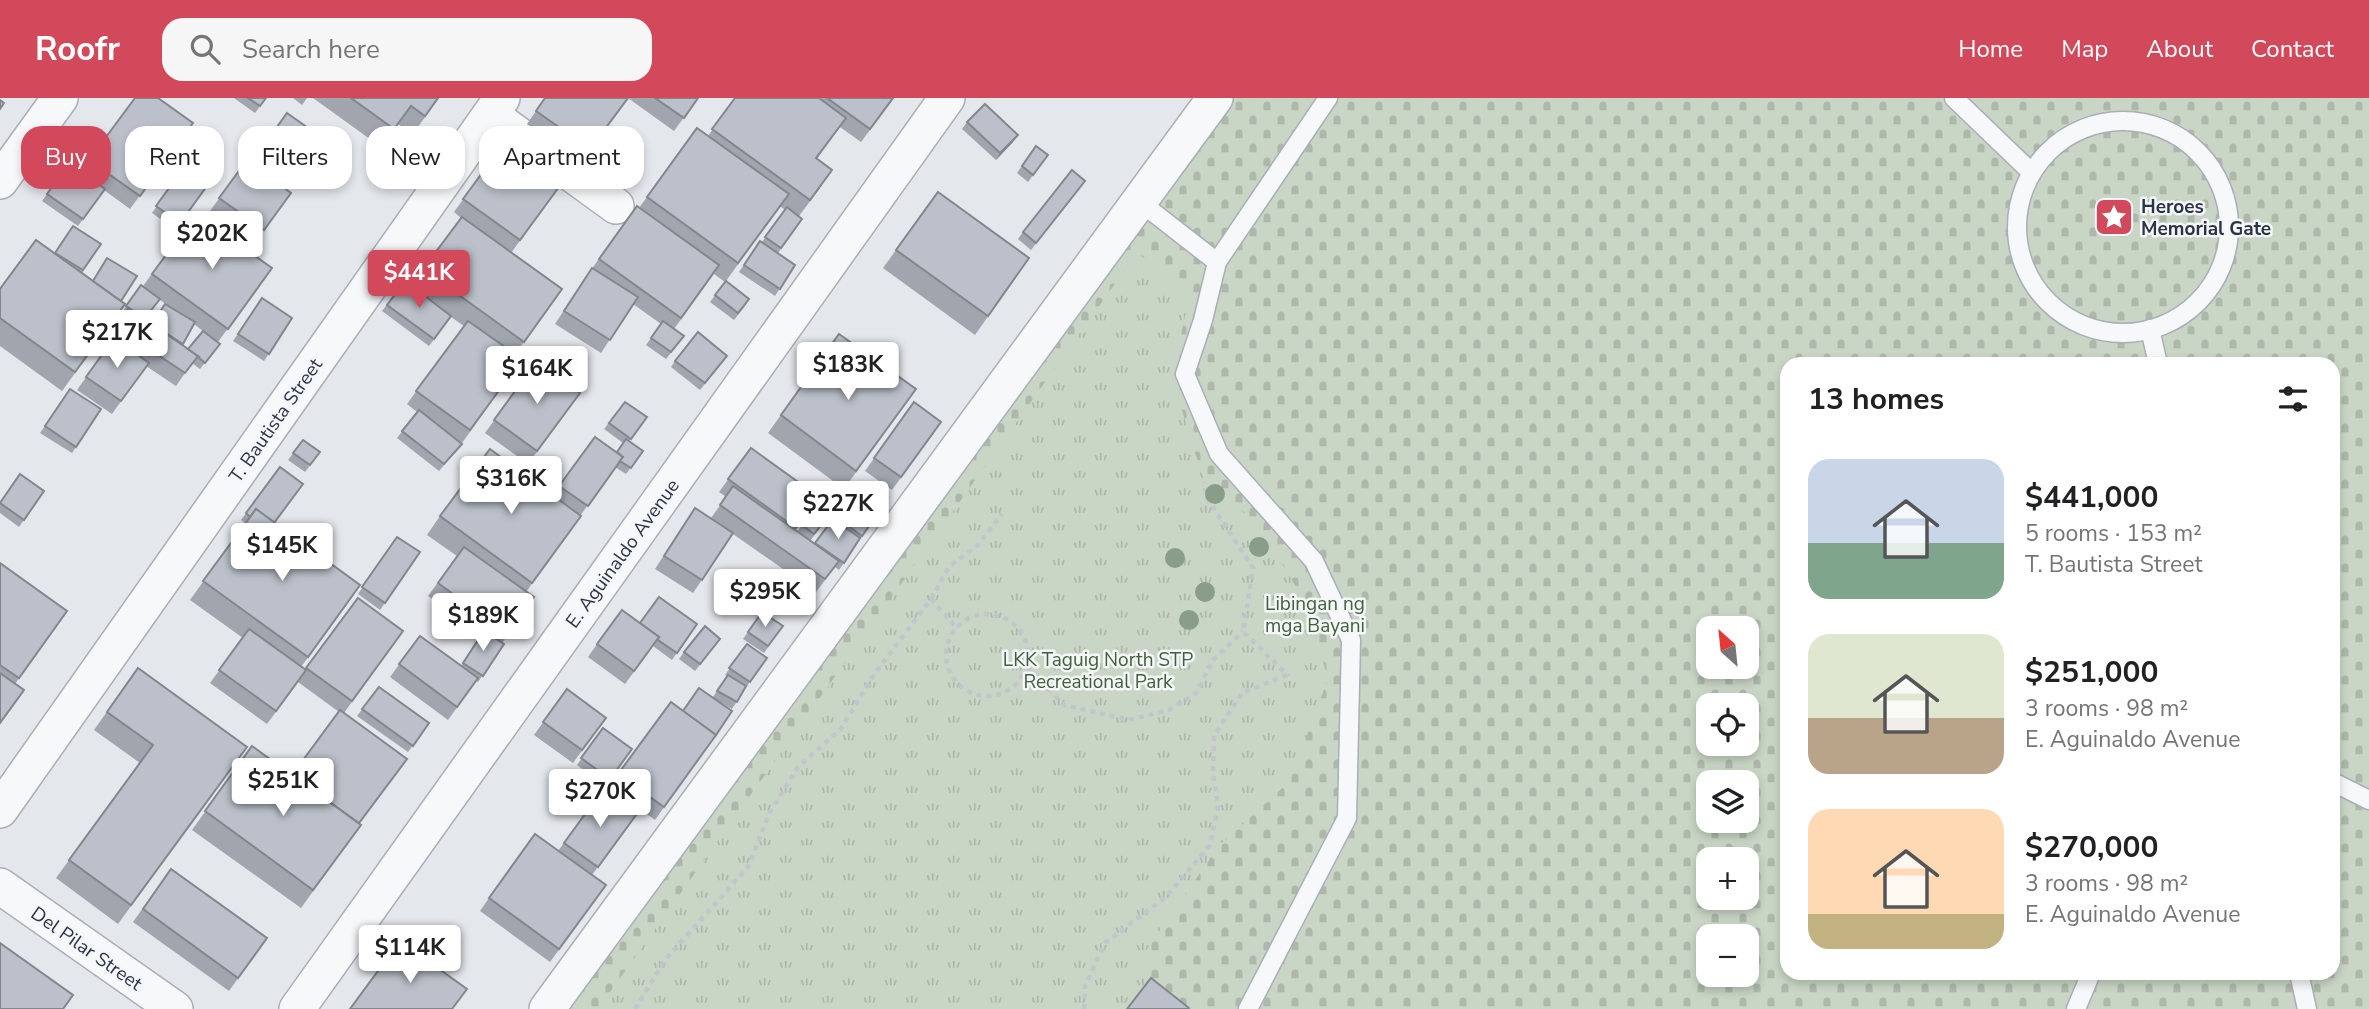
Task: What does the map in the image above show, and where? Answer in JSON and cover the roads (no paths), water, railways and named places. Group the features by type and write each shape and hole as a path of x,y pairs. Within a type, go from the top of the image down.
{"street":[{"path":"0,181 60,98"},
{"name":"E. Aguinaldo Avenue","path":"297,1009 947,98"},
{"path":"547,1009 1215,98"},
{"path":"496,106 616,206"},
{"name":"T. Bautista Street","path":"0,810 496,106"},
{"name":"Del Pilar Street","path":"0,887 175,1009"}],"lane":[{"path":"1248,1009 1348,818 1352,640 1314,561 1219,454 1185,374 1203,320 1217,262 1328,98"},
{"path":"1954,98 2031,172"},
{"path":"2112,121 2136,121 2160,126 2182,137 2200,153 2216,173 2225,195 2230,219 2222,267 2210,288 2174,321 2150,330 2128,333 2083,326 2045,300 2031,281 2022,261 2017,238 2017,215 2031,172 2046,153 2066,137 2087,126 2112,121"},
{"path":"1140,202 1217,262"},
{"path":"2150,330 2156,357"},
{"path":"2340,786 2369,800"},
{"path":"2076,1009 2088,980"},
{"path":"2301,980 2307,1009"}],"place":[{"name":"Heroes Memorial Gate","path":"2114,217"}],"park label":[{"name":"Libingan ng mga Bayani","path":"1315,614"},
{"name":"LKK Taguig North STP Recreational Park","path":"1098,670"}]}
